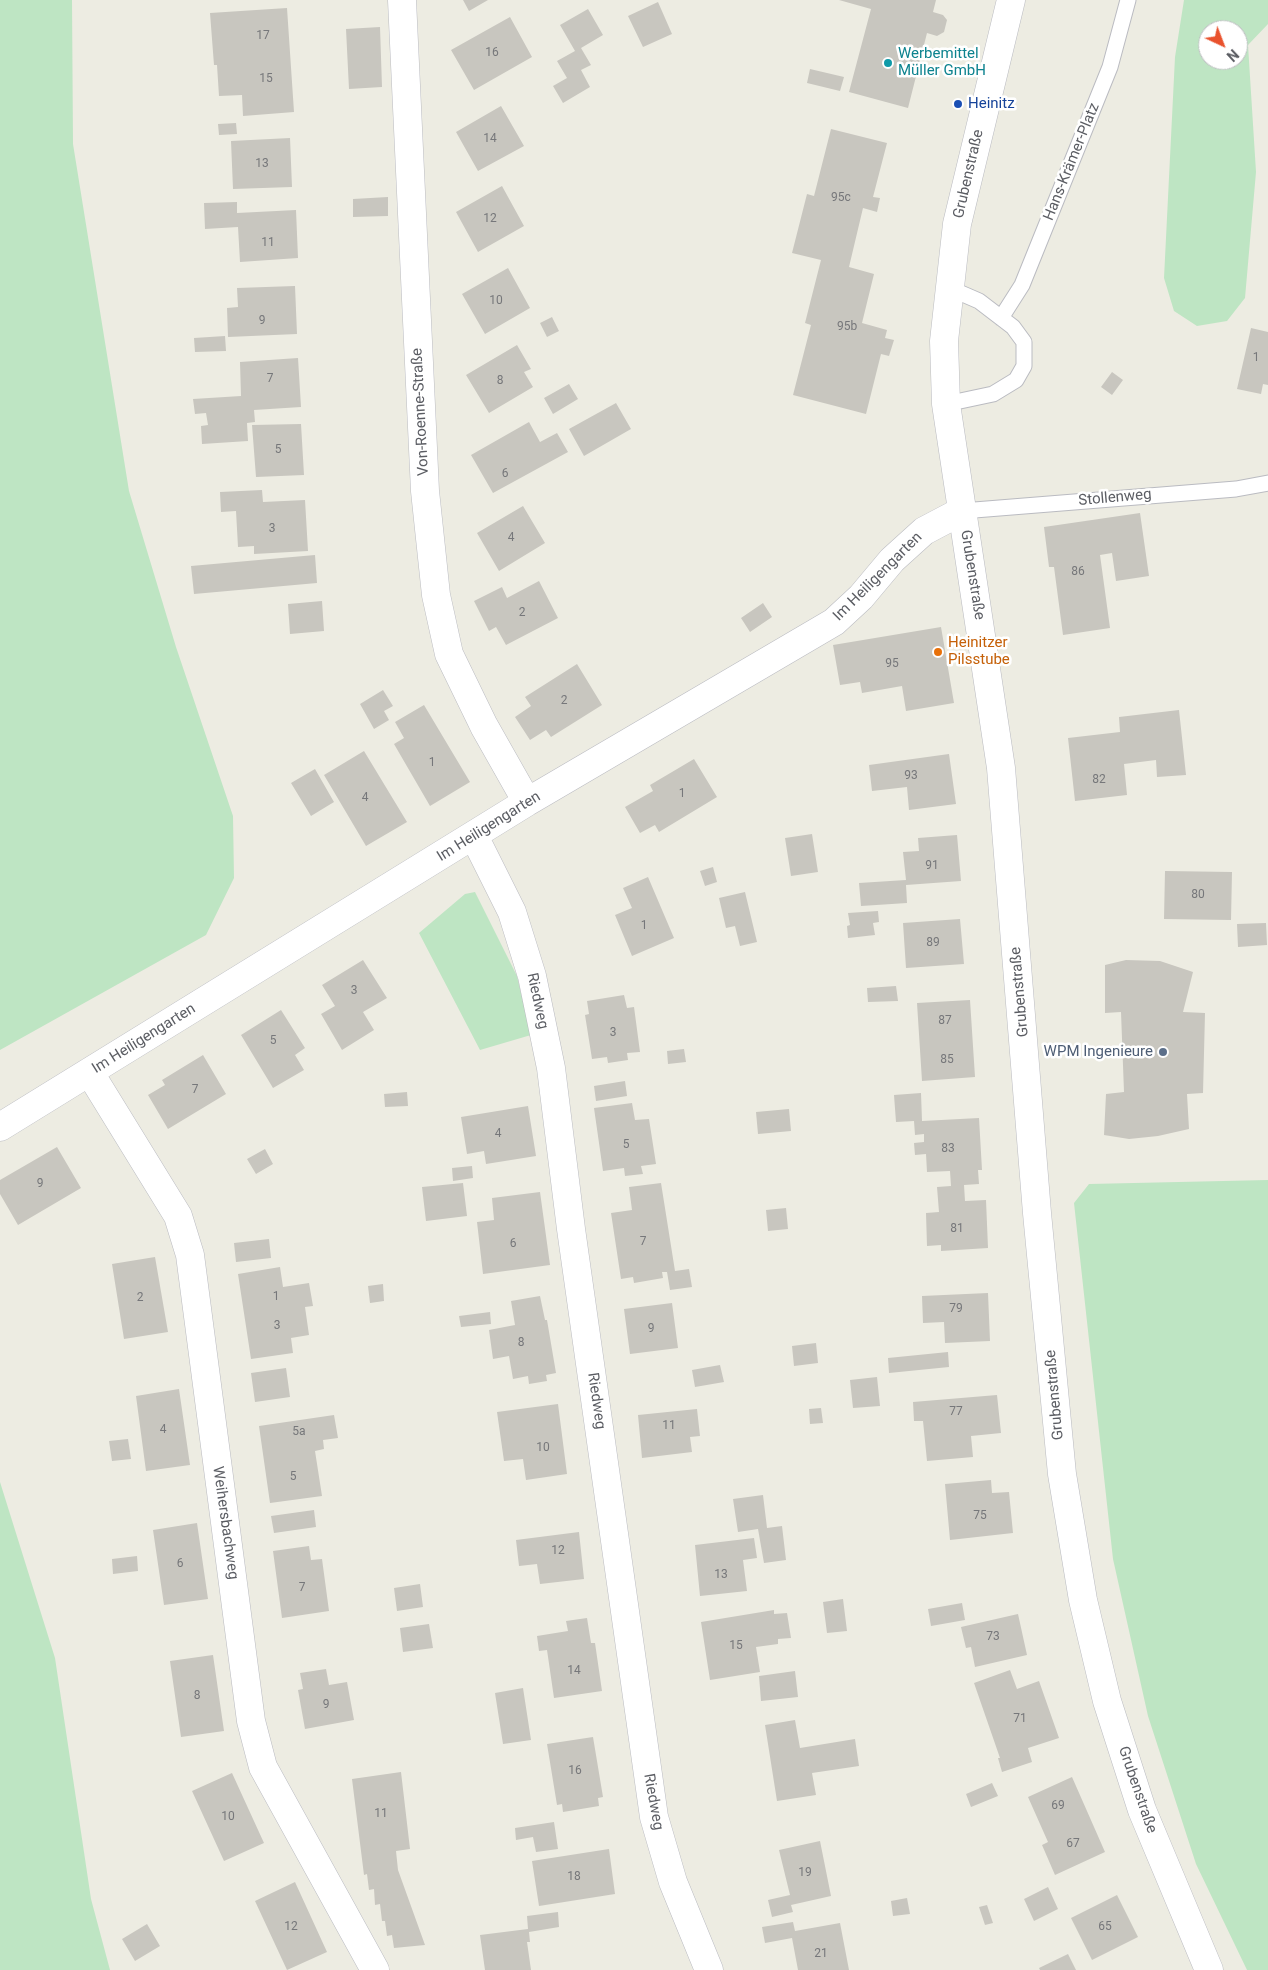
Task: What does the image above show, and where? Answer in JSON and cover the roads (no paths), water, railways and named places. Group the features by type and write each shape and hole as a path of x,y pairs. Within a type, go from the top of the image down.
{"street":[{"name":"Von-Roenne-Straße","path":"402,0 425,491 436,595 449,654 484,726 527,802"},
{"name":"Grubenstraße","path":"1011,0 957,224 944,341 946,404 1001,768 1037,1213 1061,1464 1083,1600 1107,1701 1142,1810 1193,1936 1209,1970"},
{"name":"Im Heiligengarten","path":"0,1127 527,802 834,622 861,598 892,560 924,531 962,511"},
{"name":"Riedweg","path":"474,836 512,912 532,976 550,1068 654,1817 673,1882 709,1970"},
{"name":"Weihersbachweg","path":"90,1073 178,1216 190,1255 251,1721 263,1767 375,1970"}],"lane":[{"name":"Hans-Krämer-Platz","path":"1001,318 1022,285 1099,95 1110,67 1128,0"},
{"path":"946,404 993,394 1016,380 1024,366 1024,342 1013,327 979,302 949,288"},
{"name":"Stollenweg","path":"962,511 1236,489 1268,483"}],"place":[{"name":"Werbemittel Müller GmbH","path":"888,63"},
{"name":"Heinitz","path":"958,104"},
{"name":"Heinitzer Pilsstube","path":"938,652"},
{"name":"WPM Ingenieure","path":"1163,1052"}]}
